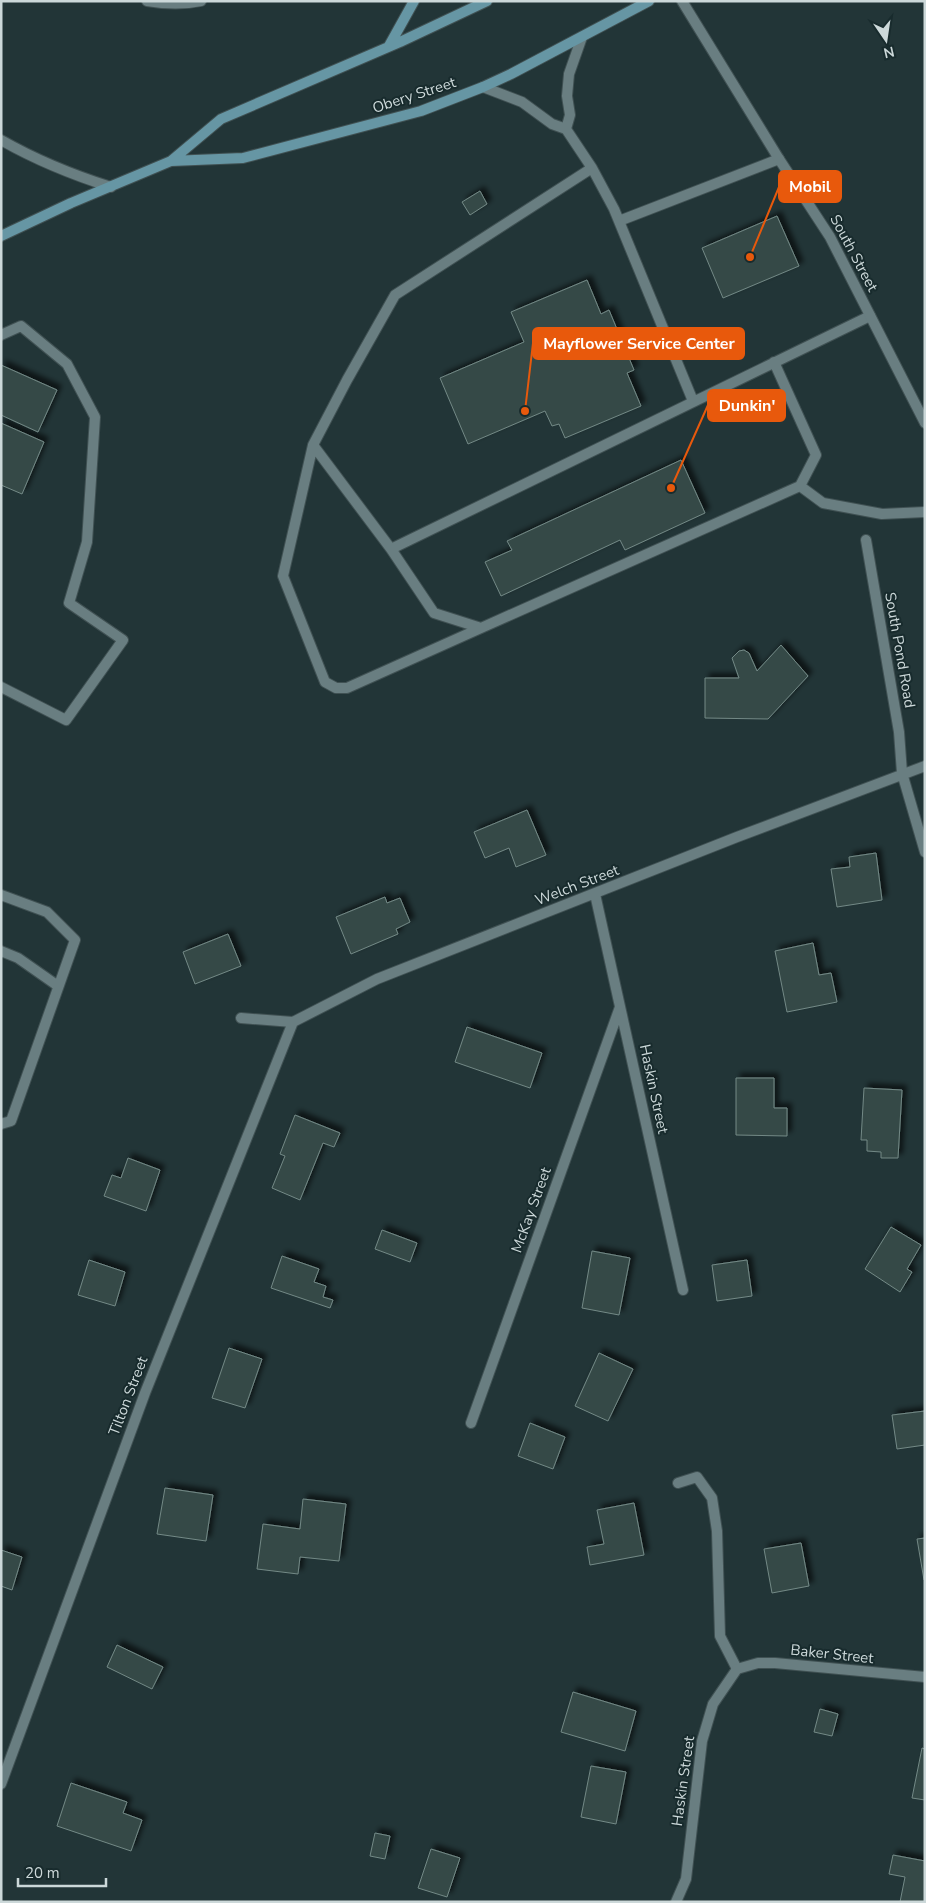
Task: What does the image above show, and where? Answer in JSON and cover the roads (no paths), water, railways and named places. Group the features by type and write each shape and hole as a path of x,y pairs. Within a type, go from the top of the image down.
{"main road":[{"path":"389,46 414,1"},
{"name":"Obery Street","path":"1,236 171,161 221,119 487,1"},
{"name":"Obery Street","path":"171,161 243,158 421,111 483,87 649,1"}],"street":[{"path":"147,1 165,4 188,4 201,1"},
{"name":"South Street","path":"682,1 779,159 830,237 925,423"},
{"path":"566,129 570,115 567,96 569,74 582,37"},
{"path":"483,87 522,102 552,124 566,129 592,168 614,209 693,401"},
{"path":"1,140 64,171 111,187"},
{"path":"619,221 779,159"},
{"path":"592,168 395,294 346,380 313,445 283,576 325,682 336,688 347,688 800,486 816,456 774,362"},
{"path":"391,549 870,316"},
{"path":"1,335 20,326 67,364 95,417 86,542 69,603 123,640 66,720 1,687"},
{"path":"313,445 391,549 434,613 481,628"},
{"path":"800,486 823,503 882,514 925,512"},
{"name":"South Pond Road","path":"866,540 899,732 902,773 925,852"},
{"name":"Welch Street","path":"293,1022 377,979 737,837 902,773 925,766"},
{"path":"1,894 47,912 75,940 11,1121 1,1124"},
{"name":"Haskin Street","path":"595,894 683,1290"},
{"path":"1,951 18,958 58,986"},
{"name":"McKay Street","path":"471,1423 620,1007"},
{"path":"241,1018 293,1022"},
{"name":"Tilton Street","path":"1,1784 145,1393 293,1022"},
{"path":"678,1483 698,1477 712,1498 717,1531 720,1636 736,1669"},
{"name":"Baker Street","path":"736,1669 758,1663 775,1663 925,1677"},
{"name":"Haskin Street","path":"676,1902 686,1879 702,1741 713,1704 736,1669"}],"place":[{"name":"Mobil","path":"750,257"},
{"name":"Mayflower Service Center","path":"525,411"},
{"name":"Dunkin'","path":"671,488"}]}
